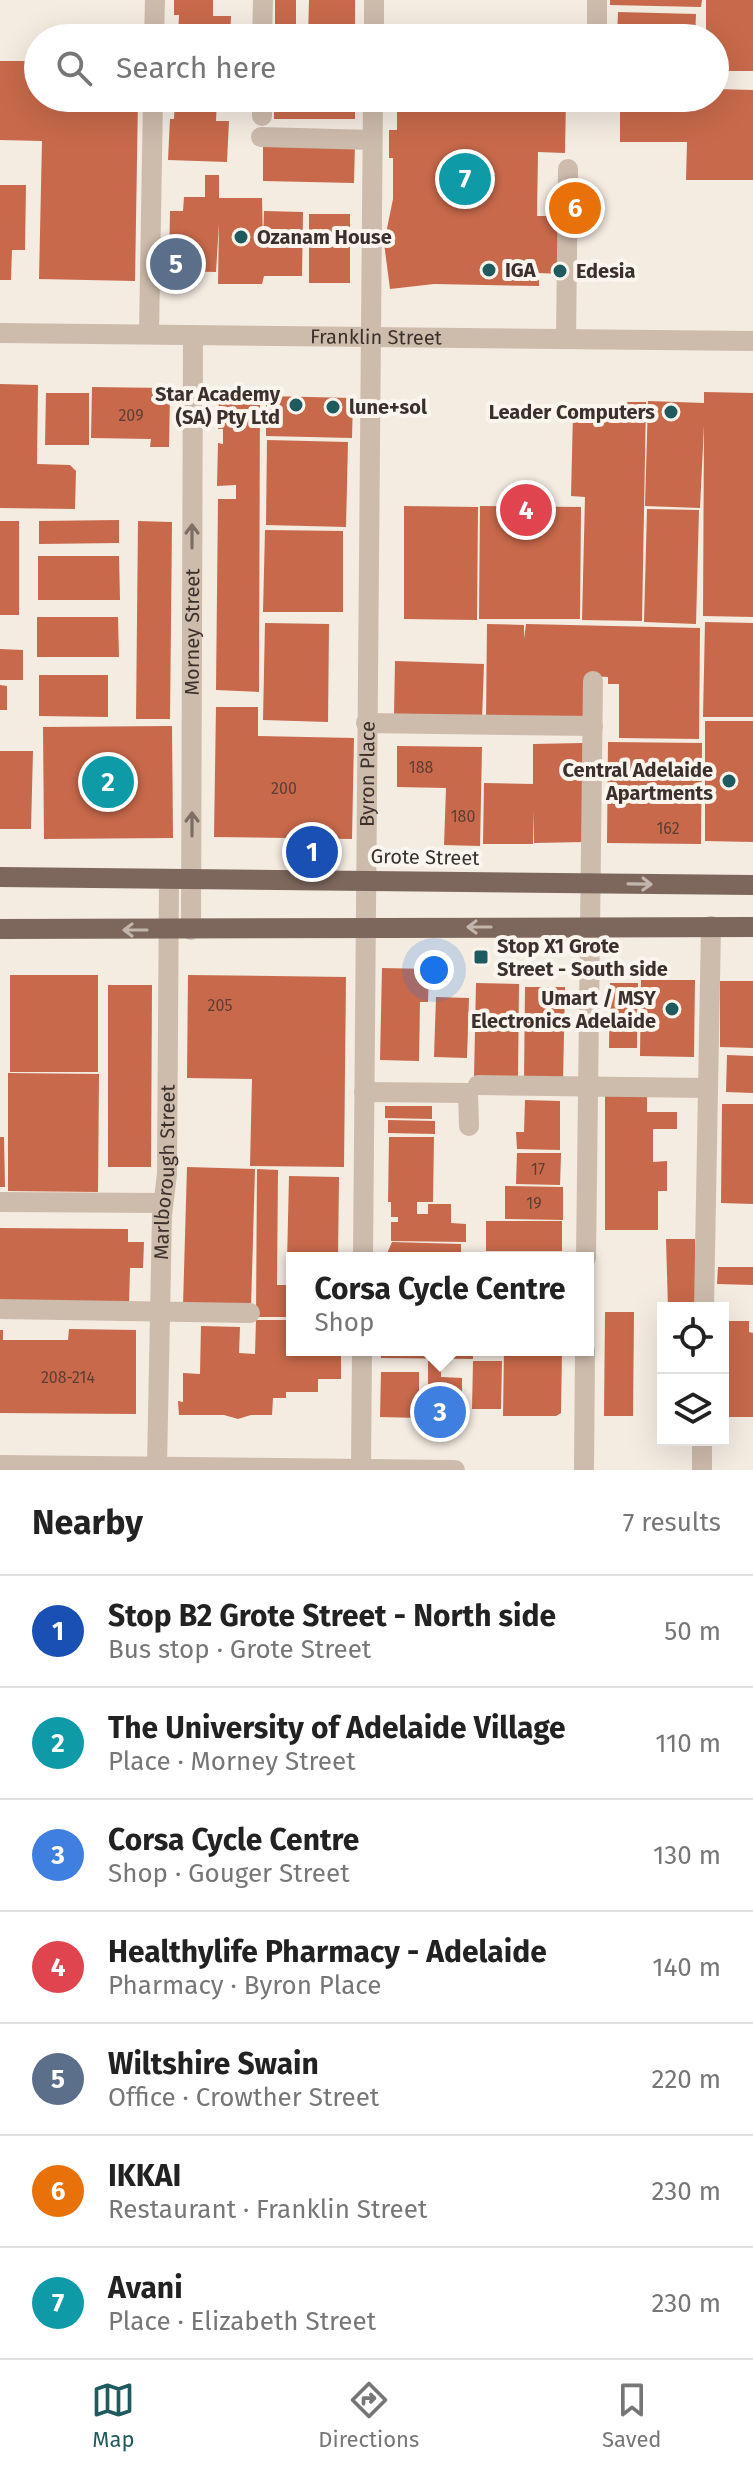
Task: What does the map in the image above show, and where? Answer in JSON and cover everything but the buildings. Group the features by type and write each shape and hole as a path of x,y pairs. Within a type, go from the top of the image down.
{"main road":[{"name":"Grote Street","path":"0,877 753,885"},
{"path":"0,929 753,927"}],"street":[{"path":"154,24 155,0"},
{"path":"262,24 263,0"},
{"path":"374,0 374,24"},
{"path":"597,0 597,24"},
{"path":"149,334 153,112"},
{"name":"Byron Place","path":"363,1252 373,112"},
{"path":"261,137 372,140"},
{"path":"566,339 568,169"},
{"name":"Franklin Street","path":"0,333 753,341"},
{"name":"Morney Street","path":"191,930 193,335"},
{"path":"586,1252 593,681"},
{"path":"366,723 593,726"},
{"name":"Marlborough Street","path":"146,1468 160,1312 163,1203 167,1174 169,879"},
{"path":"704,1302 711,926"},
{"path":"478,1085 707,1088"},
{"path":"364,1092 468,1093 469,1126"},
{"path":"0,1202 163,1203"},
{"path":"0,1309 250,1313"},
{"path":"361,1469 362,1356"},
{"path":"584,1470 585,1356"},
{"path":"702,1446 702,1470"},
{"path":"0,1465 455,1470"}],"place":[{"name":"Avani","path":"465,179"},
{"name":"IKKAI","path":"575,208"},
{"name":"Ozanam House","path":"241,237"},
{"name":"Wiltshire Swain","path":"176,264"},
{"name":"IGA","path":"489,270"},
{"name":"Edesia","path":"560,271"},
{"name":"Star Academy (SA) Pty Ltd","path":"296,405"},
{"name":"lune+sol","path":"333,407"},
{"name":"Leader Computers","path":"671,412"},
{"name":"Healthylife Pharmacy - Adelaide","path":"526,510"},
{"name":"Central Adelaide Apartments","path":"729,781"},
{"name":"The University of Adelaide Village","path":"108,782"},
{"name":"Stop B2 Grote Street - North side","path":"312,852"},
{"name":"Stop X1 Grote Street - South side","path":"481,957"},
{"name":"Umart / MSY Electronics Adelaide","path":"672,1009"},
{"name":"Corsa Cycle Centre","path":"440,1412"}]}
